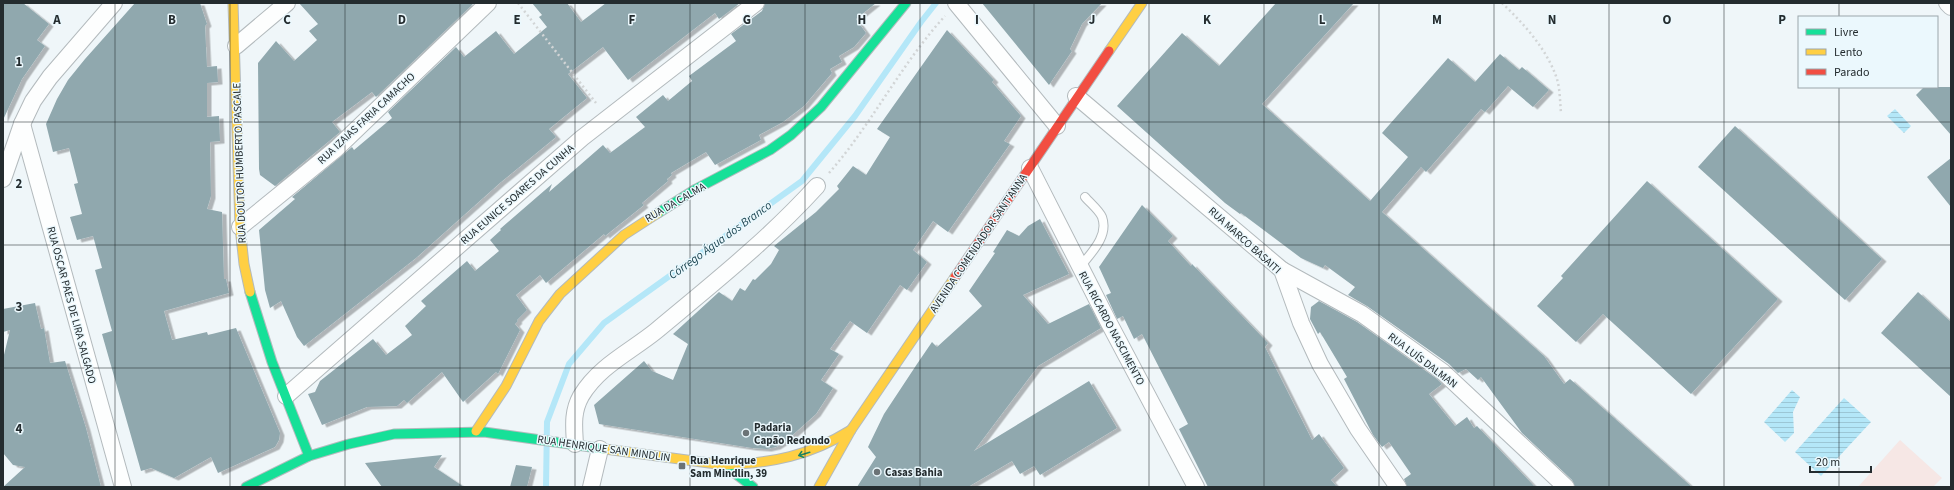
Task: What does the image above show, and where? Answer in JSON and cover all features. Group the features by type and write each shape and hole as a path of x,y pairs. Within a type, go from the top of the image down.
{"main road":[{"name":"RUA DOUTOR HUMBERTO PASCALE","path":"233,3 236,46 240,227 244,264 269,352 309,456"},
{"name":"RUA DA CALMA","path":"480,431 506,386 539,321 560,294 624,235 641,222 696,189 770,150 791,135 821,107 906,3"},
{"name":"AVENIDA COMENDADOR SANT'ANNA","path":"820,487 851,430 1030,168 1076,96 1142,3"},
{"name":"RUA HENRIQUE SAN MINDLIN","path":"246,487 309,456 349,444 394,434 480,431 724,466 760,465 787,459 832,443 851,430"},
{"path":"724,466 753,487"}],"street":[{"path":"3,179 22,124 33,101 50,77 114,3"},
{"path":"236,46 287,3"},
{"name":"RUA IZAIAS FARIA CAMACHO","path":"240,227 336,149 488,3"},
{"name":"RUA EUNICE SOARES DA CUNHA","path":"286,396 582,138 756,3"},
{"path":"1947,3 1951,7"},
{"path":"956,4 1057,126"},
{"name":"RUA MARCO BASAITI","path":"1076,96 1282,270 1301,323 1320,364 1358,429 1398,487"},
{"name":"RUA OSCAR PAES DE LIRA SALGADO","path":"22,124 123,487"},
{"name":"RUA RICARDO NASCIMENTO","path":"1030,168 1080,267 1196,487"},
{"path":"570,443 575,409 581,397 599,372 654,332 743,258 797,208 817,186"},
{"name":"RUA LUÍS DALMAN","path":"1282,270 1362,314 1443,372 1566,487"},
{"path":"591,487 600,449"}],"lane":[{"path":"1080,267 1097,246 1104,231 1102,216 1085,197"}],"path":[{"path":"518,3 608,118"},
{"path":"1502,3 1517,17 1533,36 1547,58 1557,79 1561,113"},
{"path":"817,186 850,146 929,34 956,4"}],"shaded area":[{"path":"1900,440 1942,478 1933,487 1858,487"}],"water":[{"path":"1895,109 1911,126 1904,133 1887,116"},
{"path":"1792,390 1800,397 1793,412 1794,433 1785,442 1764,422"},
{"path":"1844,398 1871,422 1821,476 1795,452"}],"building":[{"path":"3,3 23,3 49,24 37,40 45,46 22,79 3,120"},
{"path":"135,3 200,3 207,24 205,26 207,67 217,66 218,82 207,83 207,117 219,116 220,141 210,142 211,196 207,209 222,212 224,279 226,279 229,293 164,311 172,340 207,332 208,335 236,328 280,433 279,440 275,447 218,473 211,457 174,478 151,468 141,471 102,334 112,331 95,270 102,268 93,236 77,240 70,217 82,214 74,184 78,183 69,148 53,152 46,124 57,99 68,80"},
{"path":"299,3 474,3 376,97 372,92 332,122 340,132 275,186 260,175 259,169 258,63 276,41 294,61 317,40 309,31 318,24"},
{"path":"532,3 567,3 581,22 606,3 740,3 719,19 715,13 628,80 603,47 568,74 587,98 549,129 556,137 501,182 416,258 304,346 297,337 281,301 270,308 265,290 259,230 295,199 292,197 352,147 354,150 392,118 388,112 456,47 464,57 496,31 514,54 547,27 539,17 542,15"},
{"path":"765,3 876,3 856,19 866,33 854,47 839,56 842,62 830,69 832,73 804,106 783,122 759,135 761,140 715,165 706,152 671,173 672,175 667,179 668,181 642,203 644,205 605,236 604,234 546,283 540,275 516,295 527,310 515,324 520,330 498,374 496,372 463,402 442,372 407,403 404,400 397,406 367,407 322,425 308,394 315,392 320,381 373,339 386,355 412,335 405,326 426,306 421,301 467,261 475,271 499,251 490,240 501,230 500,229 552,184 549,192 603,145 610,153 645,127 636,117 663,95 668,101 692,81 689,76 736,41 731,34 762,11"},
{"path":"982,3 1102,3 1082,24 1070,49 1072,51 1049,85"},
{"path":"1276,3 1354,3 1262,104 1370,201 1408,157 1382,133 1448,58 1475,82 1500,54 1519,70 1522,67 1549,90 1533,107 1508,86 1485,112 1481,109 1426,172 1421,167 1382,212 1544,356 1564,384 1570,379 1692,487 1575,487 1572,480 1522,433 1481,377 1478,380 1466,369 1458,373 1449,364 1367,306 1348,295 1355,287 1325,265 1323,268 1301,258 1241,213 1240,214 1225,203 1117,106 1182,33 1219,66"},
{"path":"947,30 994,80 992,82 1021,116 1004,141 1010,144 948,232 933,221 913,250 927,262 907,290 900,285 867,333 850,321 830,349 839,354 821,380 833,388 816,414 787,440 776,447 767,449 752,448 599,424 594,405 644,361 652,371 673,380 688,344 673,334 719,292 732,301 740,288 745,291 753,279 755,280 771,264 779,250 774,246 816,212 839,189 837,186 853,166 866,175 890,137 877,129"},
{"path":"1951,87 1951,135 1916,95 1923,88"},
{"path":"1735,126 1882,259 1845,300 1698,167"},
{"path":"1951,158 1951,207 1927,177"},
{"path":"1647,181 1778,299 1691,394 1603,314 1576,342 1537,306 1563,278 1561,276"},
{"path":"1142,205 1173,236 1168,241 1268,343 1265,347 1312,440 1319,434 1344,468 1331,480 1337,487 1208,487 1179,429 1188,424 1142,334 1134,339 1123,316 1117,319 1106,295 1111,293 1099,267"},
{"path":"1040,219 1069,274 1023,295 1048,324 1089,304 1101,328 1038,366 974,451 1089,381 1117,428 1040,475 1034,466 1020,474 1012,461 968,487 857,487 876,457 868,447 884,414 932,342 937,347 982,306 969,291 995,253 993,252 1007,230 1019,236 1028,226"},
{"path":"1918,292 1951,322 1951,397 1881,333"},
{"path":"1319,301 1357,322 1437,379 1442,384 1429,394 1455,426 1467,417 1474,428 1477,426 1535,487 1407,487 1404,479 1411,474 1389,442 1382,447 1373,435 1344,379 1347,377 1320,332 1318,334 1310,319 1311,307"},
{"path":"35,303 41,329 44,328 50,363 65,361 86,428 101,487 3,487 25,467 13,465 3,453 3,359 10,330 3,332 3,309"},
{"path":"442,455 434,467 464,487 382,487 365,463"},
{"path":"516,465 532,467 527,487 510,487"}],"waterway":[{"name":"Córrego Água dos Branco","path":"546,487 547,422 569,364 604,323 802,181 855,116 936,3"}],"traffic: fast":[{"path":"658,213 696,189 770,150 791,135 821,107 906,3"},
{"path":"250,292 272,362 309,456"},
{"path":"246,487 309,456 349,444 394,434 484,432 605,449"},
{"path":"724,465 753,487"}],"traffic: slow":[{"path":"233,3 240,227 244,264 250,292"},
{"path":"1109,51 1142,3"},
{"path":"476,431 506,386 539,321 560,294 624,235 658,213"},
{"path":"819,487 851,430 955,277"},
{"path":"605,449 724,465 742,464 775,460 805,452 835,439 851,430"}],"traffic: jam":[{"path":"955,277 1109,51"}],"place":[{"name":"Padaria Capão Redondo","path":"746,433"},
{"name":"Rua Henrique Sam Mindlin, 39","path":"682,466"},
{"name":"Casas Bahia","path":"877,472"}]}
